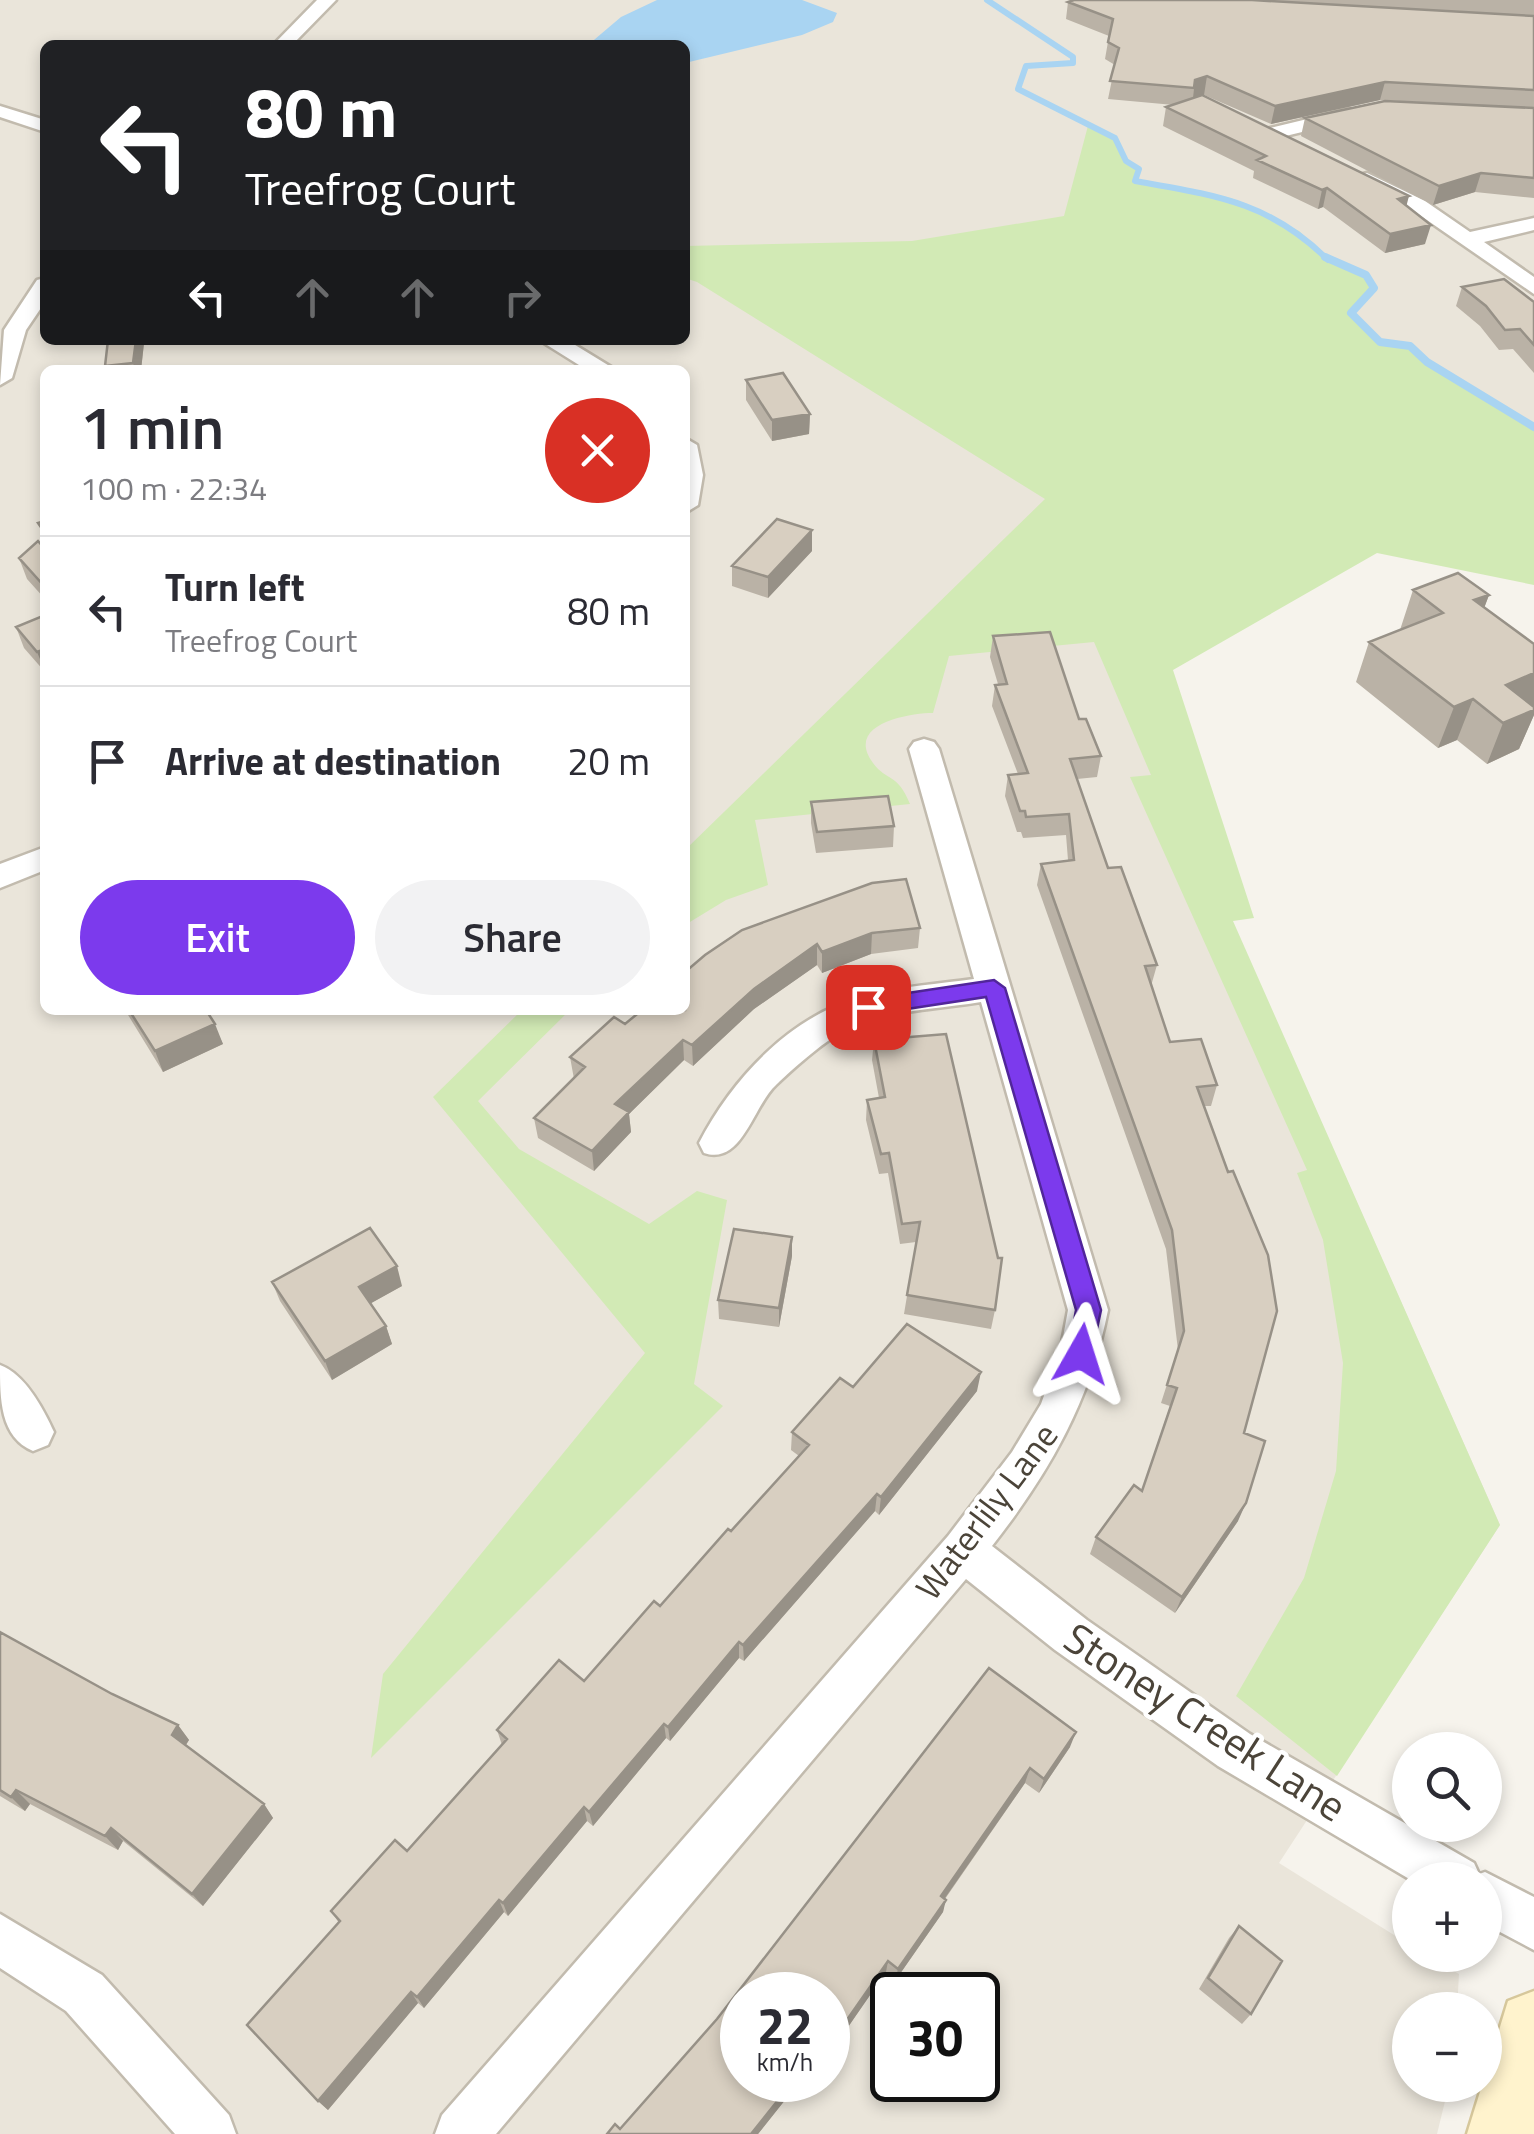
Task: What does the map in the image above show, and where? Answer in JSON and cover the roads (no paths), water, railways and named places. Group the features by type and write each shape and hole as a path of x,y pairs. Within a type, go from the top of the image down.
{"main road":[{"path":"1506,2134 1534,2027"}],"street":[{"path":"287,40 327,0"},
{"path":"2,112 40,124"},
{"path":"1306,152 1261,130 1361,113"},
{"path":"1350,171 1398,194 1468,238 1534,288"},
{"path":"1468,238 1534,224"},
{"path":"0,378 15,330 40,292"},
{"path":"559,345 595,365"},
{"name":"Waterlily Lane","path":"461,2134 963,1550 1030,1464 1064,1406 1081,1354 1088,1310 924,749"},
{"path":"0,877 40,860"},
{"path":"717,1143 762,1077 834,1020 886,1004 994,988"},
{"path":"0,1383 33,1432"},
{"name":"Stoney Creek Lane","path":"963,1550 1071,1635 1234,1750 1426,1862"},
{"path":"1502,1906 1534,1925"},
{"path":"0,1939 84,1993 210,2134"}],"water":[{"path":"657,0 802,0 837,13 833,22 802,35 690,62 690,40 594,40 621,17"}],"waterway":[{"path":"987,0 1073,57 1073,63 1026,66 1018,89 1115,138 1126,161 1139,169 1135,181 1215,197 1262,213 1306,240 1328,260"},
{"path":"1325,257 1366,275 1374,288 1351,313 1380,342 1410,346 1427,362 1534,427"}]}
